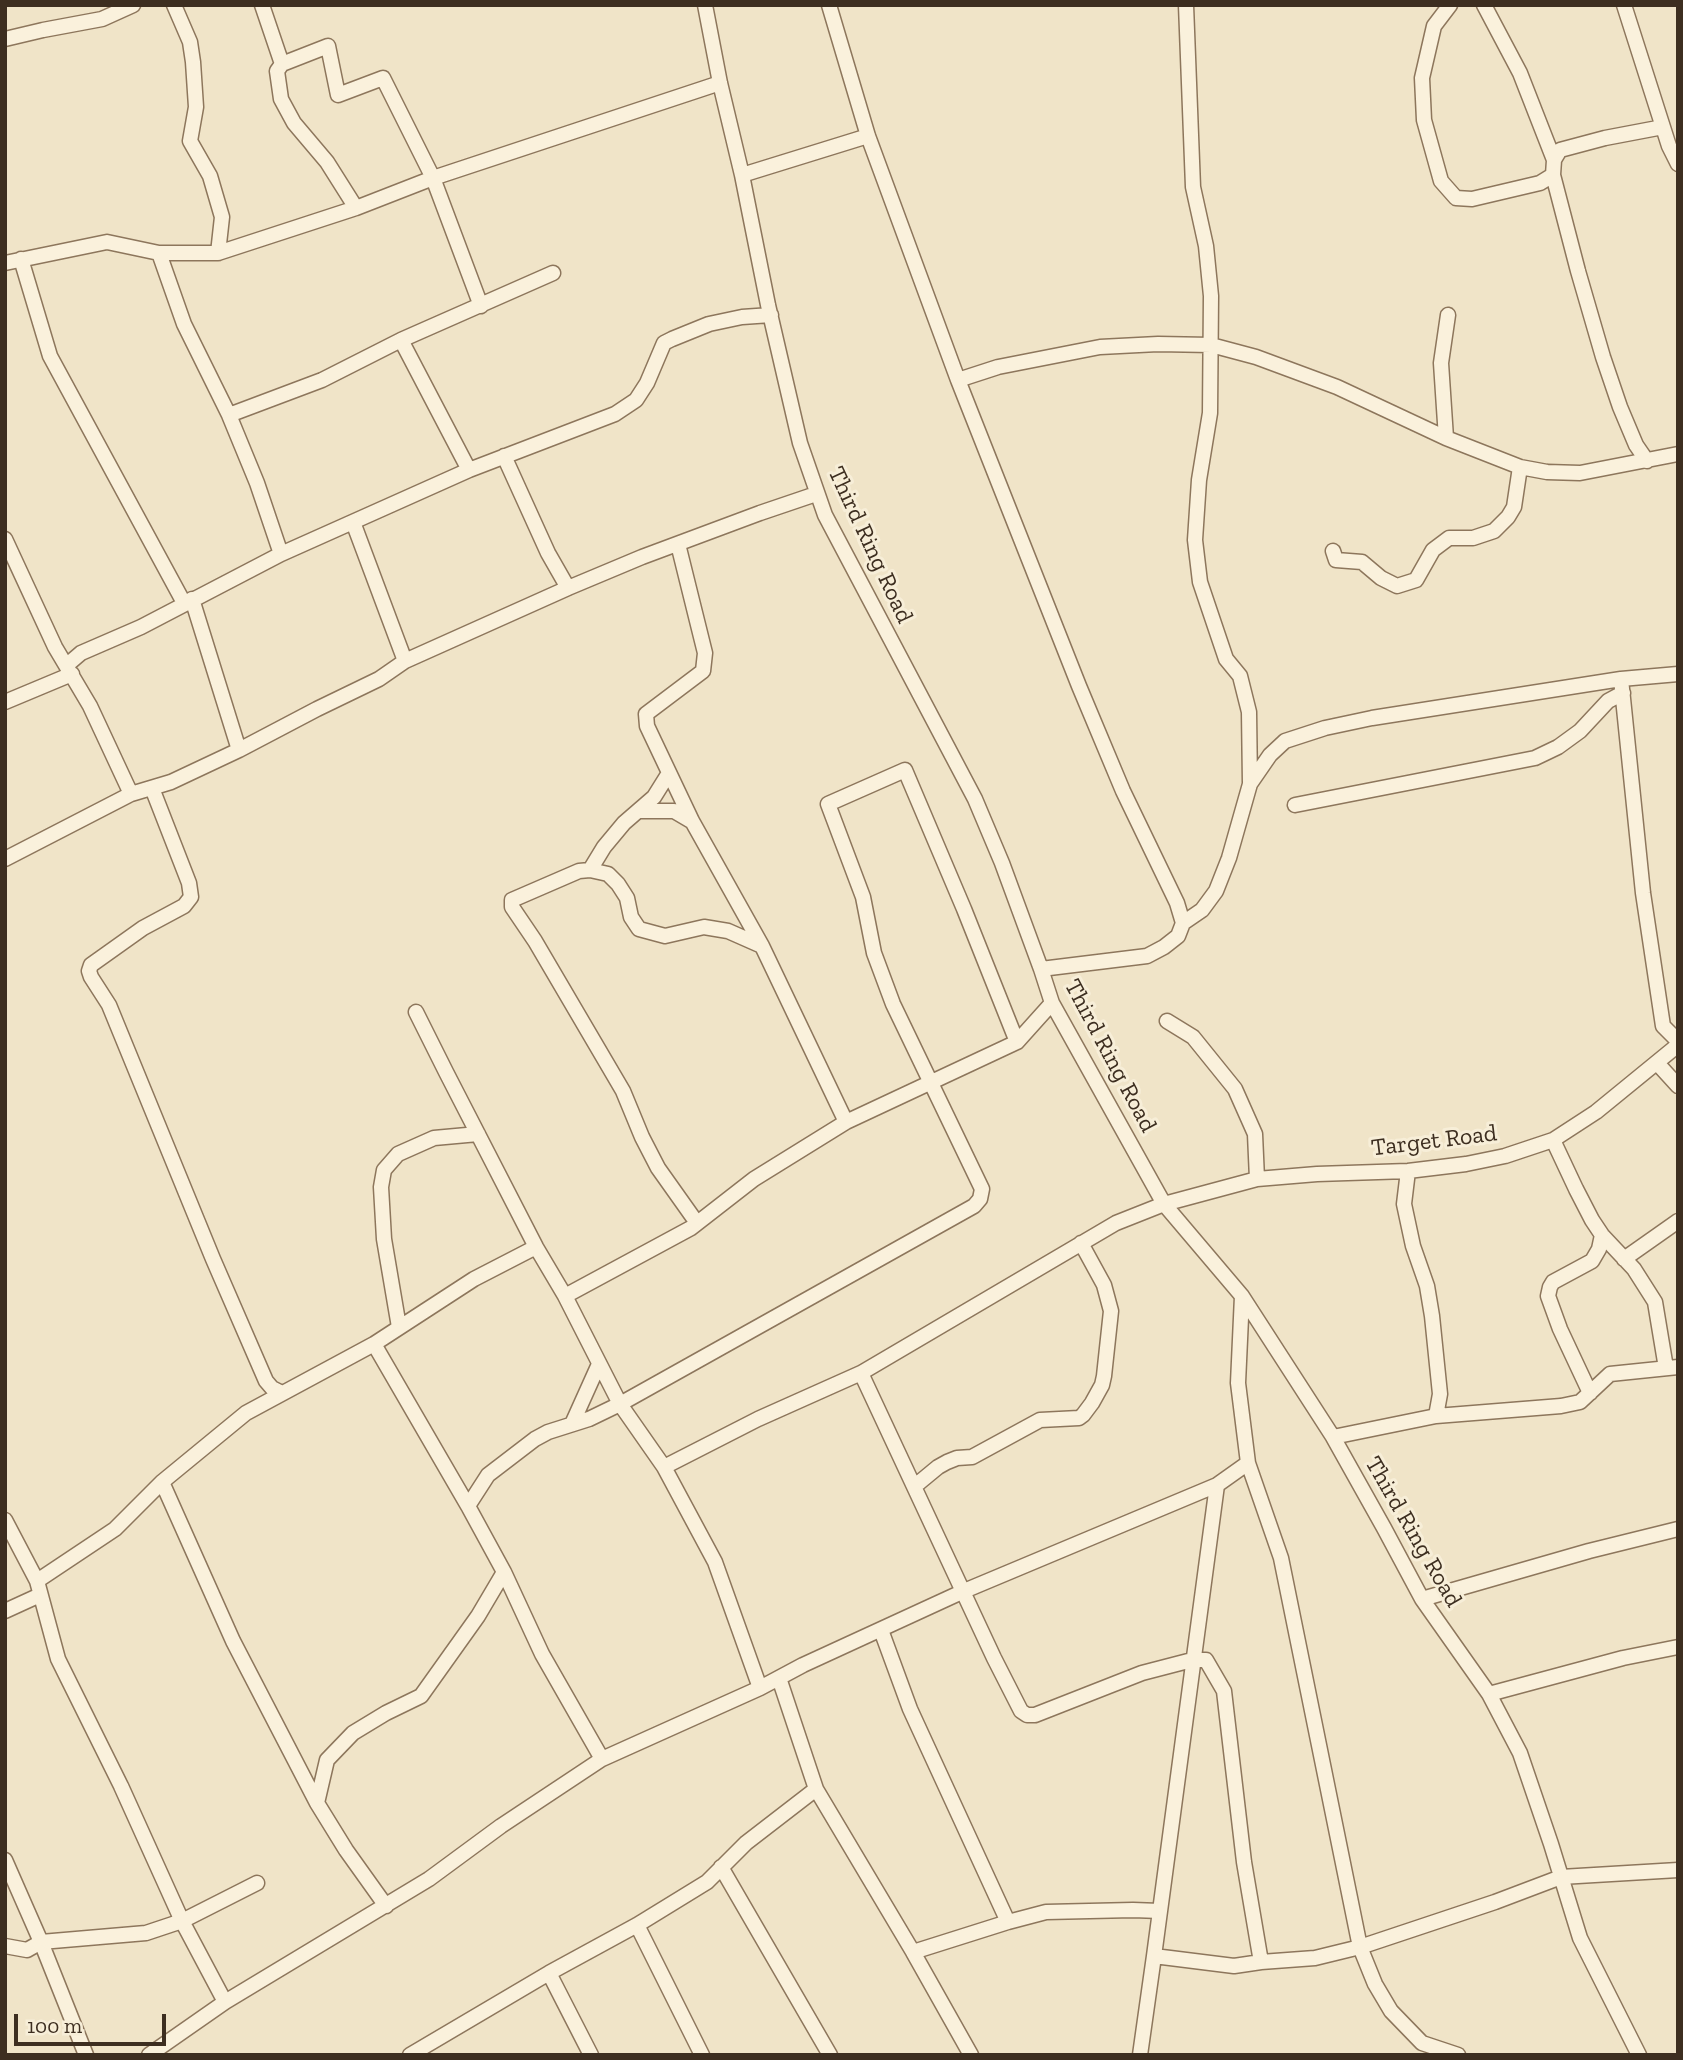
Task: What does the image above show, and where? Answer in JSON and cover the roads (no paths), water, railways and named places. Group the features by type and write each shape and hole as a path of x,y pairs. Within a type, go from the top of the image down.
{"street":[{"path":"5,39 102,19 133,5"},
{"path":"174,5 190,42 193,62 196,107 190,141 210,176 222,217 218,253"},
{"path":"261,5 282,64"},
{"name":"Third Ring Road","path":"705,5 800,443 825,515 975,799 1002,863 1052,1003 1164,1204 1242,1296 1332,1437 1422,1599 1489,1694 1520,1753 1580,1938 1639,2055"},
{"path":"830,5 868,136 958,380 1084,698 1123,791 1177,903 1183,923"},
{"path":"1186,5 1193,187 1206,246 1211,345 1210,413 1199,480 1195,540 1200,582 1226,659 1240,676 1249,712 1250,785"},
{"path":"1450,5 1434,26 1422,78 1424,120 1441,181 1456,198 1472,199 1540,183 1553,175"},
{"path":"1484,5 1520,73 1554,160 1553,175 1603,357 1636,445 1647,461"},
{"path":"1624,5 1663,127 1673,145 1678,164"},
{"path":"356,208 327,162 294,123 281,99 276,71 282,64 328,46 338,95 383,78 432,178 481,306"},
{"path":"5,263 107,242 159,253 218,253 356,208 432,178 720,83"},
{"path":"1554,160 1560,150 1663,127"},
{"path":"742,175 868,136"},
{"path":"159,253 184,324 229,415 257,483 281,554"},
{"path":"20,259 50,356 188,601 239,750"},
{"path":"229,415 322,380 401,340 553,273"},
{"path":"5,702 69,670 81,653 141,627 281,554 469,470 615,414 636,400 647,383 664,343 671,339 709,324 742,317 771,315"},
{"path":"1446,438 1441,363 1448,315"},
{"path":"401,340 469,470"},
{"path":"958,380 998,368 1100,347 1211,345 1256,357 1337,387 1446,438 1520,467 1547,472 1580,473 1678,454"},
{"path":"504,456 548,553 568,588"},
{"path":"1333,551 1336,560 1362,562 1381,578 1397,586 1416,580 1433,550 1449,538 1473,538 1494,531 1508,517 1514,507 1520,467"},
{"path":"5,859 131,794 171,782 239,750 379,679 405,662 568,588 678,544 817,494"},
{"path":"353,522 405,662"},
{"path":"5,539 55,647 90,706 131,794"},
{"path":"678,544 705,653 703,671 646,714 647,726 692,821 762,946 846,1122"},
{"path":"1041,969 1147,956 1178,936 1183,923 1202,910 1216,891 1250,785 1270,755 1285,741 1325,728 1372,718 1622,686 1678,674"},
{"path":"1295,805 1535,758 1558,747 1580,731 1622,686"},
{"path":"1622,686 1643,893 1663,1026 1678,1043"},
{"path":"468,1506 488,1475 548,1432 589,1419 620,1404 974,1206 980,1199 982,1189 893,1004 878,966 863,897 828,804 905,770 1017,1042"},
{"path":"590,870 604,847 624,823 654,797 669,773"},
{"path":"152,788 189,883 191,897 184,906 144,928 92,965 89,971 108,1005 266,1381 282,1393"},
{"path":"638,811 674,811 692,821"},
{"path":"697,1223 658,1168 622,1091 541,951 512,907 512,900 579,871 590,870 608,874 618,884 627,898 631,917 639,929 665,936 704,928 716,929 728,931 762,946"},
{"path":"565,1296 670,1240 697,1223 754,1179 846,1122 1017,1042 1052,1003"},
{"path":"416,1012 620,1404 664,1467 715,1562 760,1688"},
{"path":"1167,1021 1193,1037 1235,1089 1255,1134 1257,1179"},
{"name":"Target Road","path":"664,1467 758,1419 861,1373 1115,1223 1164,1204 1257,1179 1408,1171 1505,1156 1553,1140 1596,1112 1678,1043"},
{"path":"1657,1063 1678,1086"},
{"path":"399,1327 384,1239 381,1186 384,1170 398,1154 434,1138 478,1134"},
{"path":"1332,1437 1436,1416 1561,1406 1580,1402 1610,1374 1672,1368 1655,1302 1634,1269 1602,1235 1553,1140"},
{"path":"1408,1171 1404,1204 1413,1245 1427,1286 1432,1317 1440,1394 1436,1416"},
{"path":"1624,1259 1678,1221"},
{"path":"1590,1393 1560,1329 1548,1296 1553,1282 1592,1261 1599,1249 1602,1235"},
{"path":"915,1486 947,1462 972,1457 1041,1420 1079,1418 1093,1403 1104,1376 1111,1311 1104,1285 1082,1243"},
{"path":"5,1611 115,1529 162,1482 246,1413 374,1344 474,1279 536,1247"},
{"path":"1242,1296 1238,1383 1248,1463 1281,1558 1360,1947 1375,1984 1391,2011 1422,2043 1458,2055"},
{"path":"374,1344 468,1506 504,1572 542,1654 602,1759"},
{"path":"572,1424 600,1364"},
{"path":"861,1373 1010,1690 1021,1710 1027,1715 1035,1716 1142,1673 1192,1660 1206,1660 1224,1691 1244,1862 1261,1962"},
{"path":"149,2055 225,2002 429,1879 501,1826 602,1759 760,1688 803,1665 964,1591 1217,1485 1248,1463"},
{"path":"162,1482 233,1641 317,1803 386,1906"},
{"path":"1140,2055 1217,1485"},
{"path":"5,1520 39,1588 58,1659 121,1786 182,1921 225,2002"},
{"path":"1422,1599 1589,1551 1678,1529"},
{"path":"317,1803 327,1760 353,1733 421,1696 471,1626 504,1572"},
{"path":"880,1630 910,1709 1008,1922"},
{"path":"1489,1694 1623,1658 1678,1647"},
{"path":"779,1678 816,1789 971,2055"},
{"path":"410,2055 708,1882 746,1843 816,1789"},
{"path":"5,1860 86,2055"},
{"path":"721,1867 830,2055"},
{"path":"1154,1956 1234,1966 1315,1958 1360,1947 1561,1877 1678,1870"},
{"path":"5,1946 27,1950 41,1942 146,1933 182,1921 257,1883"},
{"path":"913,1952 1046,1912 1160,1911"},
{"path":"637,1925 702,2055"},
{"path":"549,1973 591,2055"}]}
